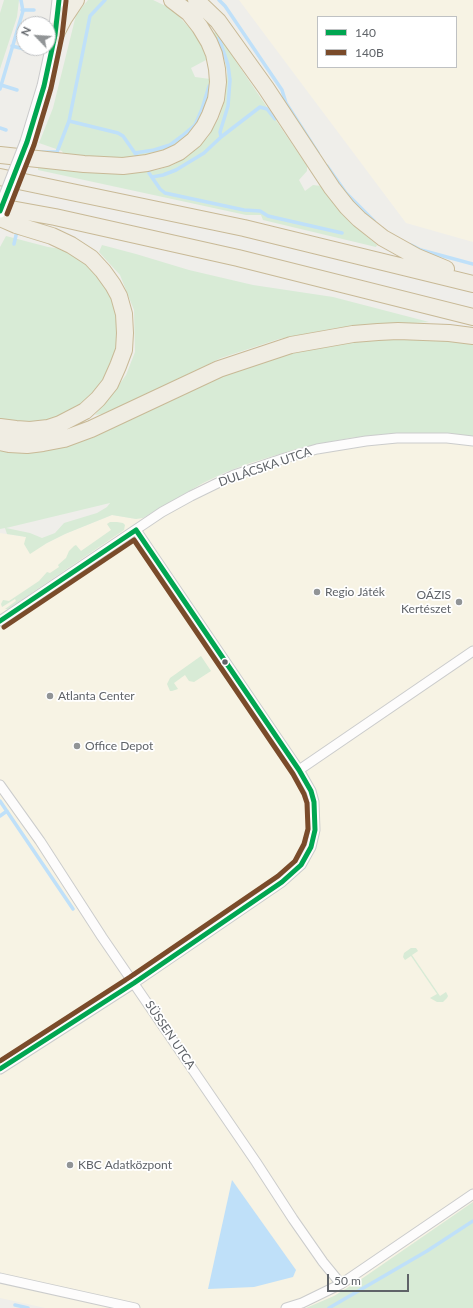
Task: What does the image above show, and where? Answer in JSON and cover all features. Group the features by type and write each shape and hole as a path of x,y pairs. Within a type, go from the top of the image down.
{"highway":[{"path":"56,33 76,0"},
{"path":"0,155 84,164 123,166 147,164 166,158 179,152 194,140 204,127 216,99 218,82 217,69 214,54 200,27 188,13 172,0"},
{"path":"196,0 218,21 266,88 332,188 347,207 359,219 397,247 440,266 473,278"},
{"path":"0,177 244,228 473,284"},
{"path":"0,207 55,217 238,258 473,317"},
{"path":"0,218 16,226 52,236 71,245 91,258 103,271 119,296 124,314 125,333 124,350 110,384 98,399 85,411 60,424 48,428 30,430 0,427"},
{"path":"0,442 9,444 43,444 64,439 91,429 219,369 291,344 353,334 398,331 448,333 473,336"}],"street":[{"path":"56,26 59,0"},
{"path":"0,212 27,142 44,86 50,56"},
{"name":"DULÁCSKA UTCA","path":"0,622 162,512 214,484 258,466 317,449 366,441 397,438 447,438 473,441"},
{"path":"0,1069 134,983 282,882 301,865 311,847 315,830 314,802 299,770 136,530"},
{"path":"299,770 473,651"},
{"name":"SÜSSEN UTCA","path":"0,785 40,841 293,1219 323,1262 341,1284"},
{"path":"286,1308 341,1284 473,1194"},
{"path":"0,1278 135,1308"}],"shaded area":[{"path":"239,0 473,0 473,242 406,223"},
{"path":"425,433 473,436 473,1202 360,1280 334,1296 306,1308 45,1308 0,1298 0,533 26,537 30,553 65,534 112,515 136,519 143,518 203,483 250,463 275,455 300,448 350,438 385,434"}],"green space":[{"path":"4,0 19,0 16,20 0,69 0,13"},
{"path":"88,0 153,0 172,9 198,37 206,54 206,60 191,68 195,77 210,79 207,109 195,130 176,147 136,159 64,155 62,151 39,143 53,108 76,15"},
{"path":"216,32 307,166 307,171 299,180 305,191 313,185 321,186 358,229 377,245 376,247 263,220 261,215 246,215 38,170 38,167 132,173 157,170 173,165 188,156 208,137 219,118 225,99 227,72 224,58 213,33"},
{"path":"6,236 48,247 62,249 85,261 102,279 111,296 119,320 119,343 112,366 91,395 78,407 55,418 30,424 0,419 0,247"},
{"path":"102,245 189,270 253,285 333,297 429,322 336,328 279,339 221,358 139,398 102,414 95,415 126,375 135,352 134,310 120,275 99,252"},
{"path":"402,334 473,341 473,436 425,433 385,434 350,438 300,448 226,472 203,483 143,518 136,519 112,515 65,534 30,554 24,544 26,537 7,534 5,528 0,529 0,448 28,451 265,359 339,342","holes":["110,503 107,507 97,513 64,523 55,533 42,538 30,533 6,528"]},
{"path":"110,522 123,523 125,525 124,530 8,609 5,609 16,601 15,599 2,607 1,604 3,600 9,601 39,581 47,572 50,573 59,567 58,565 66,558 69,551 74,546 76,545 81,551 111,530 107,524"},
{"path":"201,656 211,671 194,682 189,681 185,675 174,683 178,689 170,691 167,684 170,678"},
{"path":"411,948 416,948 418,951 412,955 440,996 446,992 448,996 443,1002 437,1002 430,998 437,994 411,956 405,960 403,957 404,953"},
{"path":"473,1202 473,1308 306,1308 334,1296 360,1280"}],"water":[{"path":"232,1180 296,1270 293,1277 254,1287 208,1289"}],"waterway":[{"path":"0,89 23,11 21,0"},
{"path":"40,152 57,152 69,121 90,16 105,0"},
{"path":"219,0 225,6 282,90 286,103 318,153"},
{"path":"22,10 34,10"},
{"path":"152,177 176,170 204,153 221,137 220,132 228,106 230,80 228,65 219,38"},
{"path":"12,46 16,47"},
{"path":"1,85 17,90"},
{"path":"135,153 154,150 170,145 195,125 209,86"},
{"path":"221,137 260,107 267,109 275,119"},
{"path":"69,121 118,133 123,136 137,156"},
{"path":"0,128 6,130"},
{"path":"327,166 346,193 374,221"},
{"path":"149,173 160,189 165,193 244,210 260,211 268,216 342,233"},
{"path":"14,244 17,231"},
{"path":"411,245 421,250 473,264"},
{"path":"0,801 73,909"},
{"path":"0,816 7,811"},
{"path":"329,1308 427,1251 473,1221"},
{"path":"15,1305 28,1308"}],"transit line":[{"name":"140","path":"0,211 27,142 44,86 55,35 59,0"},
{"name":"140B","path":"7,214 34,145 51,88 62,36 66,1"},
{"name":"140","path":"0,621 136,530 299,770 311,791 314,802 315,830 311,847 301,865 282,882 134,983 0,1069"},
{"name":"140B","path":"0,1061 130,977 278,876 295,861 304,844 308,829 307,803 304,794 293,774 134,540 4,627"}],"place":[{"name":"Regio Játék","path":"317,592"},
{"name":"OÁZIS Kertészet","path":"459,602"},
{"name":"Atlanta Center","path":"50,696"},
{"name":"Office Depot","path":"77,746"},
{"name":"KBC Adatközpont","path":"70,1165"}]}
